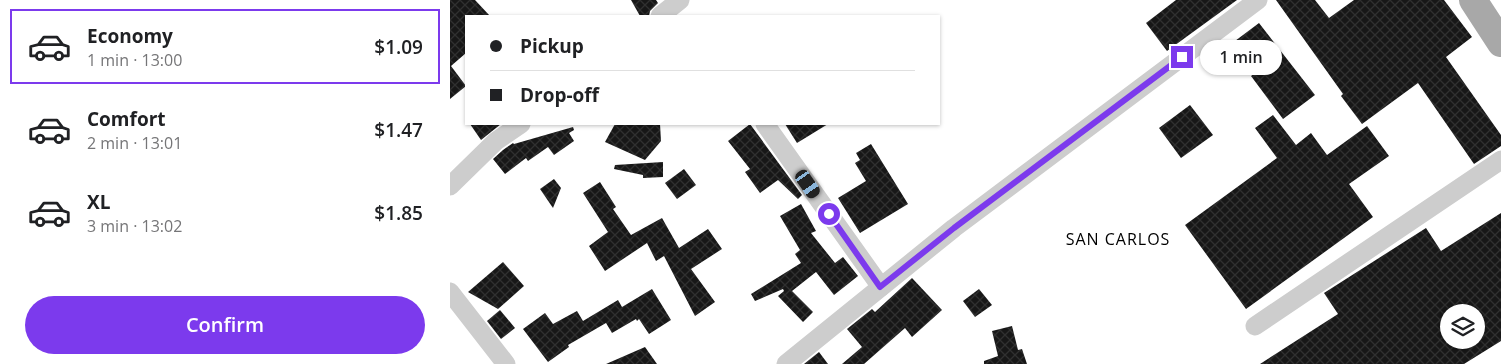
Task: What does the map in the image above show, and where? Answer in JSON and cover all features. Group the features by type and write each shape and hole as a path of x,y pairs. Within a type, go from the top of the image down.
{"main road":[{"path":"1473,0 1501,43"}],"street":[{"path":"786,364 954,228 1258,0"},
{"path":"662,15 681,6"},
{"path":"450,186 496,141 520,125"},
{"path":"766,125 880,287"},
{"path":"1255,326 1501,160"},
{"path":"450,292 506,364"}],"building":[{"path":"450,0 475,0 489,15 465,15 465,54 451,66 465,87 450,99"},
{"path":"631,0 656,0 658,3 650,11 649,15 639,15"},
{"path":"1176,0 1237,0 1167,51 1146,23"},
{"path":"1276,0 1315,0 1329,18 1354,0 1444,0 1472,37 1446,57 1501,135 1501,146 1474,164 1418,83 1362,124"},
{"path":"1259,23 1315,95 1283,119 1251,76 1258,71 1235,41"},
{"path":"1190,105 1213,135 1181,158 1159,128"},
{"path":"1273,115 1296,145 1311,133 1327,155 1367,126 1389,156 1349,184 1373,217 1246,309 1185,225 1277,158 1255,128"},
{"path":"471,125 500,125 481,140"},
{"path":"614,125 660,125 661,141 645,160 605,142"},
{"path":"751,125 802,195 798,199 778,180 760,193 745,172 750,169 728,141"},
{"path":"786,125 826,125 797,143"},
{"path":"573,127 574,130 569,133 574,141 554,155 548,147 528,161 526,158 505,174 493,159 513,143"},
{"path":"871,144 908,204 860,233 838,198 866,181 855,163 860,160 856,153"},
{"path":"663,162 663,177 643,178 643,175 614,169 615,165"},
{"path":"684,169 696,185 677,199 665,183"},
{"path":"554,179 561,188 553,208 540,189"},
{"path":"600,182 616,207 613,209 631,235 662,218 679,248 708,229 722,249 691,269 715,302 695,316 664,256 656,261 647,243 605,271 589,246 608,232 583,193"},
{"path":"801,204 816,231 811,233 835,263 843,257 858,276 834,295 816,272 792,291 813,312 803,322 778,296 784,291 783,289 755,301 751,294 801,263 795,254 800,250 780,216"},
{"path":"1501,213 1501,341 1464,364 1260,364 1338,314 1324,293 1426,228 1441,251"},
{"path":"503,262 524,286 498,309 468,292"},
{"path":"912,278 942,310 912,337 905,328 864,364 842,364 862,347 847,329 872,309 875,312"},
{"path":"652,289 671,320 649,334 639,319 612,333 606,323 568,345 569,347 548,362 523,329 545,313 553,324 577,311 583,321 618,300 622,307"},
{"path":"979,289 992,305 975,317 963,301"},
{"path":"500,310 515,328 501,339 487,321"},
{"path":"1012,326 1018,350 1022,349 1027,364 984,364 984,361 998,356 992,331"},
{"path":"645,347 657,364 606,364"},
{"path":"819,352 828,364 804,364"}],"district":[{"name":"SAN CARLOS","path":"1118,239"}],"route":[{"path":"829,214 880,287 954,228 1182,57"}]}
